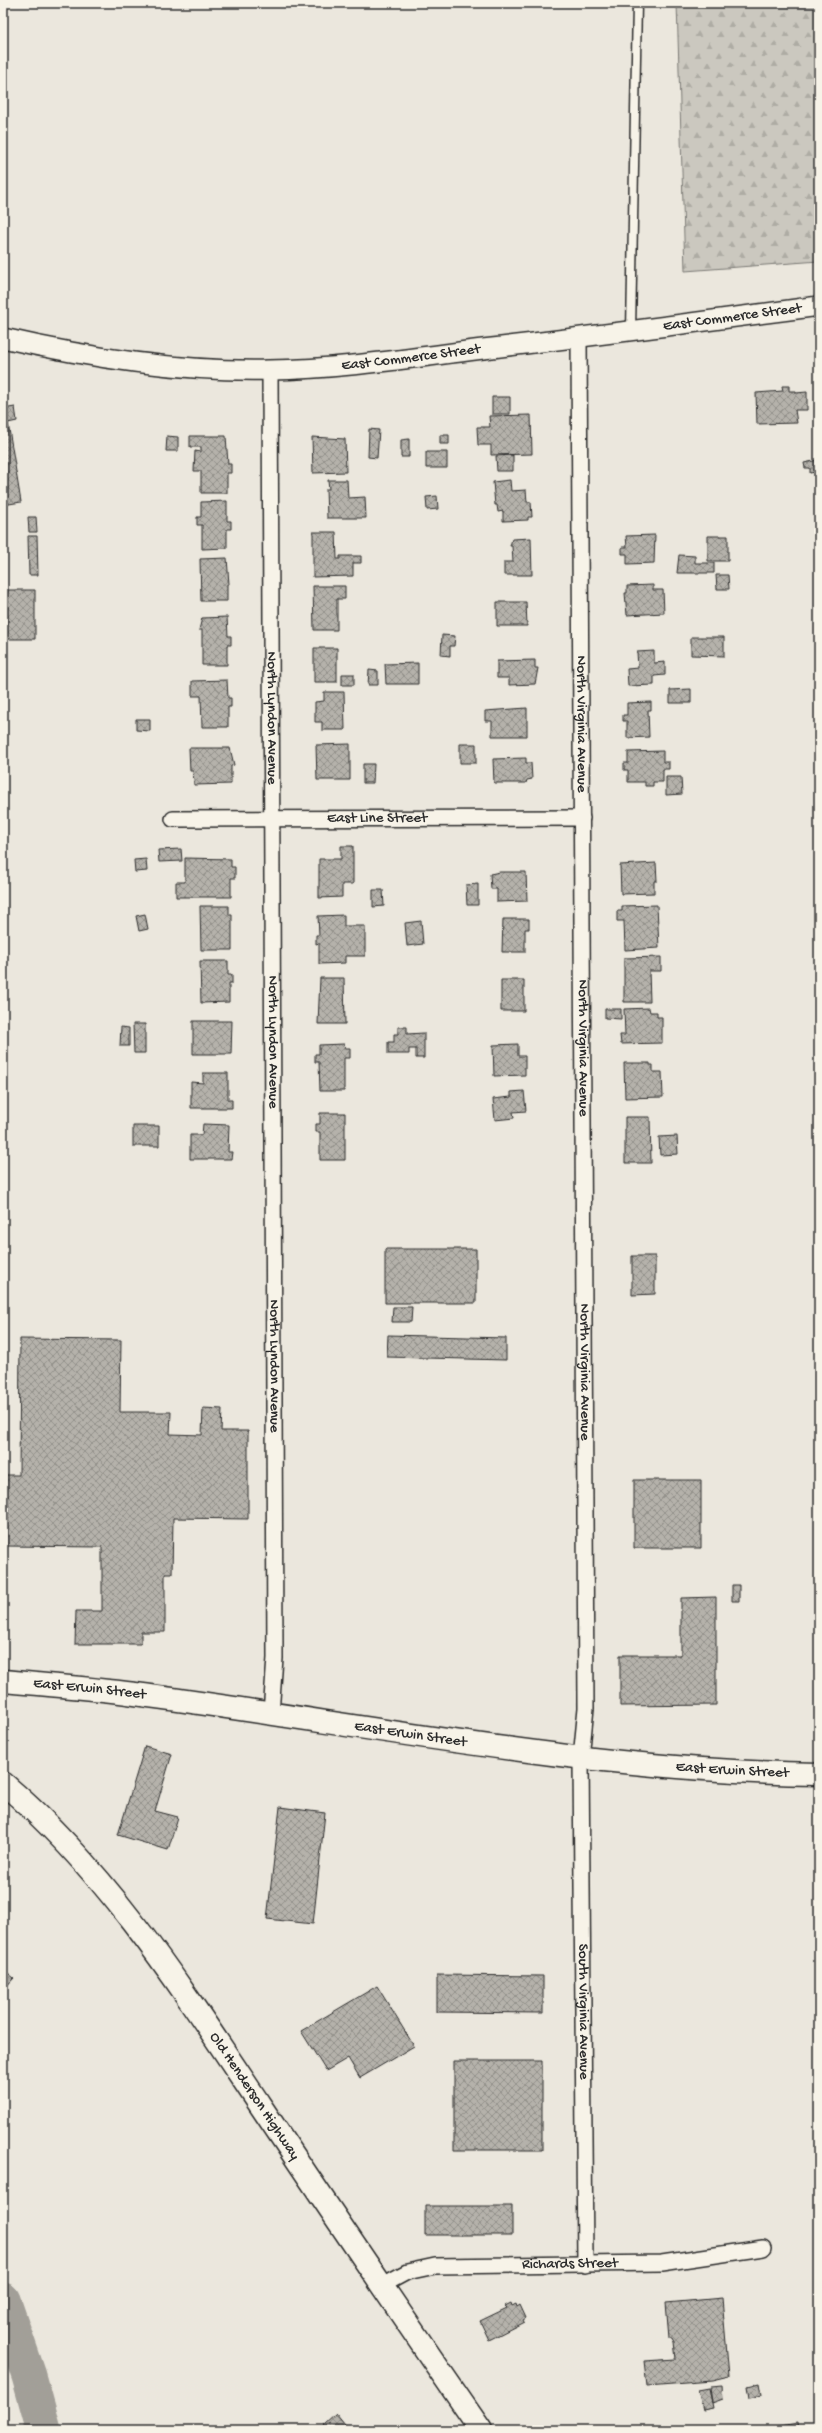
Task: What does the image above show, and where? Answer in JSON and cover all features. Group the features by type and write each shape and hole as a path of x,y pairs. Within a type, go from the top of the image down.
{"main road":[{"name":"East Erwin Street","path":"3,1681 131,1693 581,1758 706,1770 819,1774"},
{"name":"Old Henderson Highway","path":"3,1783 30,1806 82,1859 152,1948 381,2286 481,2430"}],"street":[{"name":"East Commerce Street","path":"3,338 67,352 139,363 206,368 270,370 372,363 579,338 819,306"},
{"name":"North Virginia Avenue","path":"579,338 586,1708 581,1758"},
{"name":"North Lyndon Avenue","path":"270,370 275,1658 271,1713"},
{"name":"East Line Street","path":"173,819 582,818"},
{"name":"South Virginia Avenue","path":"581,1758 586,2265"},
{"name":"Richards Street","path":"381,2286 407,2272 435,2266 662,2263 763,2248"}],"lane":[{"path":"631,331 637,3"}],"green space":[{"path":"677,3 819,3 819,261 685,271"}],"building":[{"path":"782,386 789,386 789,391 796,391 796,393 807,392 807,410 795,410 797,423 757,424 756,393 783,391"},
{"path":"492,397 510,397 510,414 492,414"},
{"path":"15,407 17,421 8,423 21,502 3,505 3,409"},
{"path":"531,415 532,454 491,455 491,445 478,445 477,427 490,427 489,416"},
{"path":"369,429 379,430 377,458 368,457"},
{"path":"440,435 449,435 449,444 440,444"},
{"path":"167,436 178,437 178,451 166,451"},
{"path":"190,436 226,436 228,464 231,464 231,473 227,473 227,493 201,493 201,471 194,471 195,451 201,452 201,447 190,447"},
{"path":"312,437 345,439 346,472 313,473"},
{"path":"409,439 409,457 401,457 401,440"},
{"path":"426,452 447,452 447,468 426,468"},
{"path":"513,455 513,471 497,471 496,456"},
{"path":"818,460 819,469 815,470 815,472 810,473 810,468 805,468 804,463"},
{"path":"328,480 347,480 348,498 365,497 366,518 327,518 326,489 329,489"},
{"path":"510,480 511,491 526,490 527,502 531,502 532,517 528,517 528,520 503,521 503,511 498,512 497,505 495,505 493,482"},
{"path":"437,496 438,509 427,510 426,497"},
{"path":"227,501 227,521 231,521 231,529 227,529 227,548 202,549 202,525 197,525 197,517 201,517 201,502"},
{"path":"28,517 36,517 37,532 29,532"},
{"path":"313,532 336,532 337,559 340,559 340,556 361,556 361,563 353,563 353,576 313,577"},
{"path":"655,535 654,563 627,564 627,554 622,554 622,547 627,547 626,536"},
{"path":"28,536 37,536 38,575 29,575"},
{"path":"708,536 728,536 728,561 708,561"},
{"path":"531,538 532,575 504,575 504,562 513,562 512,546 510,546 512,539"},
{"path":"679,555 695,556 695,563 714,563 714,573 677,573"},
{"path":"227,558 229,584 227,584 227,601 201,601 200,559"},
{"path":"716,575 728,575 729,589 717,589"},
{"path":"653,585 653,590 663,590 664,613 627,615 625,593 627,593 627,586"},
{"path":"313,586 345,586 345,599 337,599 337,630 314,630"},
{"path":"6,590 35,590 35,639 6,639"},
{"path":"497,602 526,602 527,626 497,626"},
{"path":"227,617 228,636 231,636 231,645 227,645 227,665 202,665 202,630 199,630 202,618"},
{"path":"442,635 455,636 454,646 450,646 450,656 441,655"},
{"path":"691,637 724,637 724,656 691,655"},
{"path":"314,648 337,648 337,682 314,682"},
{"path":"654,651 654,663 665,662 665,675 654,676 654,685 628,686 627,669 638,668 637,652"},
{"path":"535,660 535,668 538,668 535,684 509,685 509,678 497,678 497,661"},
{"path":"418,663 418,684 386,684 385,664"},
{"path":"369,670 378,671 378,685 368,685"},
{"path":"342,674 354,674 354,685 342,685"},
{"path":"227,680 228,698 231,698 231,707 228,707 228,727 202,727 201,696 192,696 192,681"},
{"path":"691,689 691,703 670,703 670,690"},
{"path":"324,692 344,692 345,730 322,730 322,722 315,722 315,702 324,701"},
{"path":"651,702 651,710 648,710 649,737 627,738 627,721 623,721 623,715 627,715 627,703"},
{"path":"527,708 527,736 492,736 492,721 485,721 485,711"},
{"path":"136,719 150,719 150,731 136,730"},
{"path":"350,744 350,780 317,780 316,745"},
{"path":"460,744 476,744 476,763 460,763"},
{"path":"189,748 230,748 234,765 231,766 231,784 194,785 193,771 190,771"},
{"path":"663,751 663,762 669,762 669,769 663,769 663,782 653,782 653,786 645,786 645,782 628,782 628,770 624,770 624,763 628,763 628,752"},
{"path":"526,758 526,763 531,763 532,779 527,780 526,783 494,783 493,759"},
{"path":"363,764 374,764 373,783 363,783"},
{"path":"666,777 681,777 682,794 666,795"},
{"path":"341,846 353,846 353,884 342,884 342,897 319,898 319,859 341,859"},
{"path":"181,849 182,861 159,862 158,850"},
{"path":"185,858 231,859 231,867 235,867 235,878 231,878 231,897 176,897 176,882 185,882"},
{"path":"146,859 147,871 135,872 134,860"},
{"path":"656,863 657,881 654,881 654,893 621,894 620,865"},
{"path":"500,872 526,872 527,901 497,902 497,889 491,889 490,874"},
{"path":"478,884 478,905 467,905 466,885"},
{"path":"373,890 383,890 384,906 373,907"},
{"path":"657,905 659,948 625,950 624,921 617,921 617,911 622,911 622,906"},
{"path":"200,906 229,906 229,915 232,915 232,950 201,950"},
{"path":"145,914 148,929 139,931 136,916"},
{"path":"344,915 344,926 365,926 365,956 345,956 345,963 319,964 319,943 316,944 316,935 319,935 318,916"},
{"path":"503,919 529,919 529,929 525,929 525,952 502,952"},
{"path":"421,921 423,944 407,946 405,923"},
{"path":"661,957 661,971 649,971 650,1002 624,1002 624,958"},
{"path":"200,961 228,961 228,975 232,975 232,983 229,983 229,1002 201,1003"},
{"path":"320,978 344,978 345,1024 318,1024"},
{"path":"501,980 524,980 524,1011 501,1011"},
{"path":"649,1008 650,1012 657,1012 657,1017 662,1017 662,1043 621,1044 620,1035 625,1035 624,1009"},
{"path":"605,1009 621,1009 621,1019 605,1018"},
{"path":"193,1021 232,1021 231,1054 193,1054"},
{"path":"133,1024 145,1024 145,1053 134,1053"},
{"path":"121,1027 129,1028 129,1046 120,1046"},
{"path":"398,1027 407,1027 407,1034 424,1033 424,1058 416,1058 416,1049 409,1049 409,1054 388,1054 388,1042 394,1042 394,1034 398,1034"},
{"path":"344,1044 345,1048 350,1048 350,1058 344,1058 344,1091 320,1091 319,1062 315,1062 315,1054 319,1054 319,1045"},
{"path":"518,1044 518,1056 525,1056 525,1075 494,1076 493,1045"},
{"path":"624,1063 650,1063 650,1065 653,1065 653,1072 662,1072 663,1097 625,1098"},
{"path":"203,1073 228,1073 228,1100 232,1100 232,1108 191,1108 191,1082 203,1083"},
{"path":"524,1091 526,1111 513,1112 514,1118 495,1120 493,1099 511,1097 511,1092"},
{"path":"320,1113 345,1113 345,1160 320,1160 320,1132 316,1132 316,1124 320,1124"},
{"path":"625,1117 650,1117 651,1163 625,1163"},
{"path":"203,1124 229,1125 228,1152 232,1152 231,1159 190,1159 190,1135 202,1135"},
{"path":"133,1126 159,1126 159,1146 133,1146"},
{"path":"677,1136 678,1154 660,1155 659,1137"},
{"path":"385,1249 476,1249 476,1303 385,1303"},
{"path":"632,1256 655,1256 655,1294 632,1295"},
{"path":"393,1307 412,1307 411,1322 392,1322"},
{"path":"388,1335 506,1338 506,1360 387,1357"},
{"path":"20,1339 121,1340 120,1412 171,1412 170,1434 202,1435 203,1408 222,1409 221,1431 248,1431 248,1519 173,1518 172,1574 165,1574 165,1632 141,1632 141,1644 75,1644 76,1611 102,1611 102,1547 3,1546 3,1475 19,1475"},
{"path":"634,1480 701,1480 701,1548 634,1548"},
{"path":"732,1585 739,1585 739,1601 732,1601"},
{"path":"716,1597 716,1705 620,1706 620,1655 681,1655 681,1598"},
{"path":"145,1746 172,1754 155,1811 178,1817 168,1850 118,1835"},
{"path":"280,1807 325,1813 313,1924 267,1919"},
{"path":"3,1969 14,1978 3,1990"},
{"path":"437,1975 543,1976 543,2013 437,2012"},
{"path":"377,1986 414,2046 360,2078 348,2058 326,2071 301,2031"},
{"path":"454,2061 542,2061 542,2150 454,2150"},
{"path":"425,2206 512,2206 512,2235 425,2235"},
{"path":"722,2298 729,2377 712,2381 647,2386 644,2361 676,2359 674,2342 672,2338 669,2338 666,2303"},
{"path":"511,2303 512,2306 516,2304 517,2307 520,2305 526,2318 523,2320 524,2322 489,2340 480,2321 507,2308 505,2306"},
{"path":"760,2383 762,2395 750,2398 748,2386"},
{"path":"722,2386 723,2399 712,2403 710,2387"},
{"path":"709,2388 713,2408 703,2410 698,2390"},
{"path":"336,2414 349,2430 328,2430 324,2425"},
{"path":"798,2423 799,2430 760,2430"}],"waterway":[{"path":"3,2300 29,2376 44,2430"}]}
